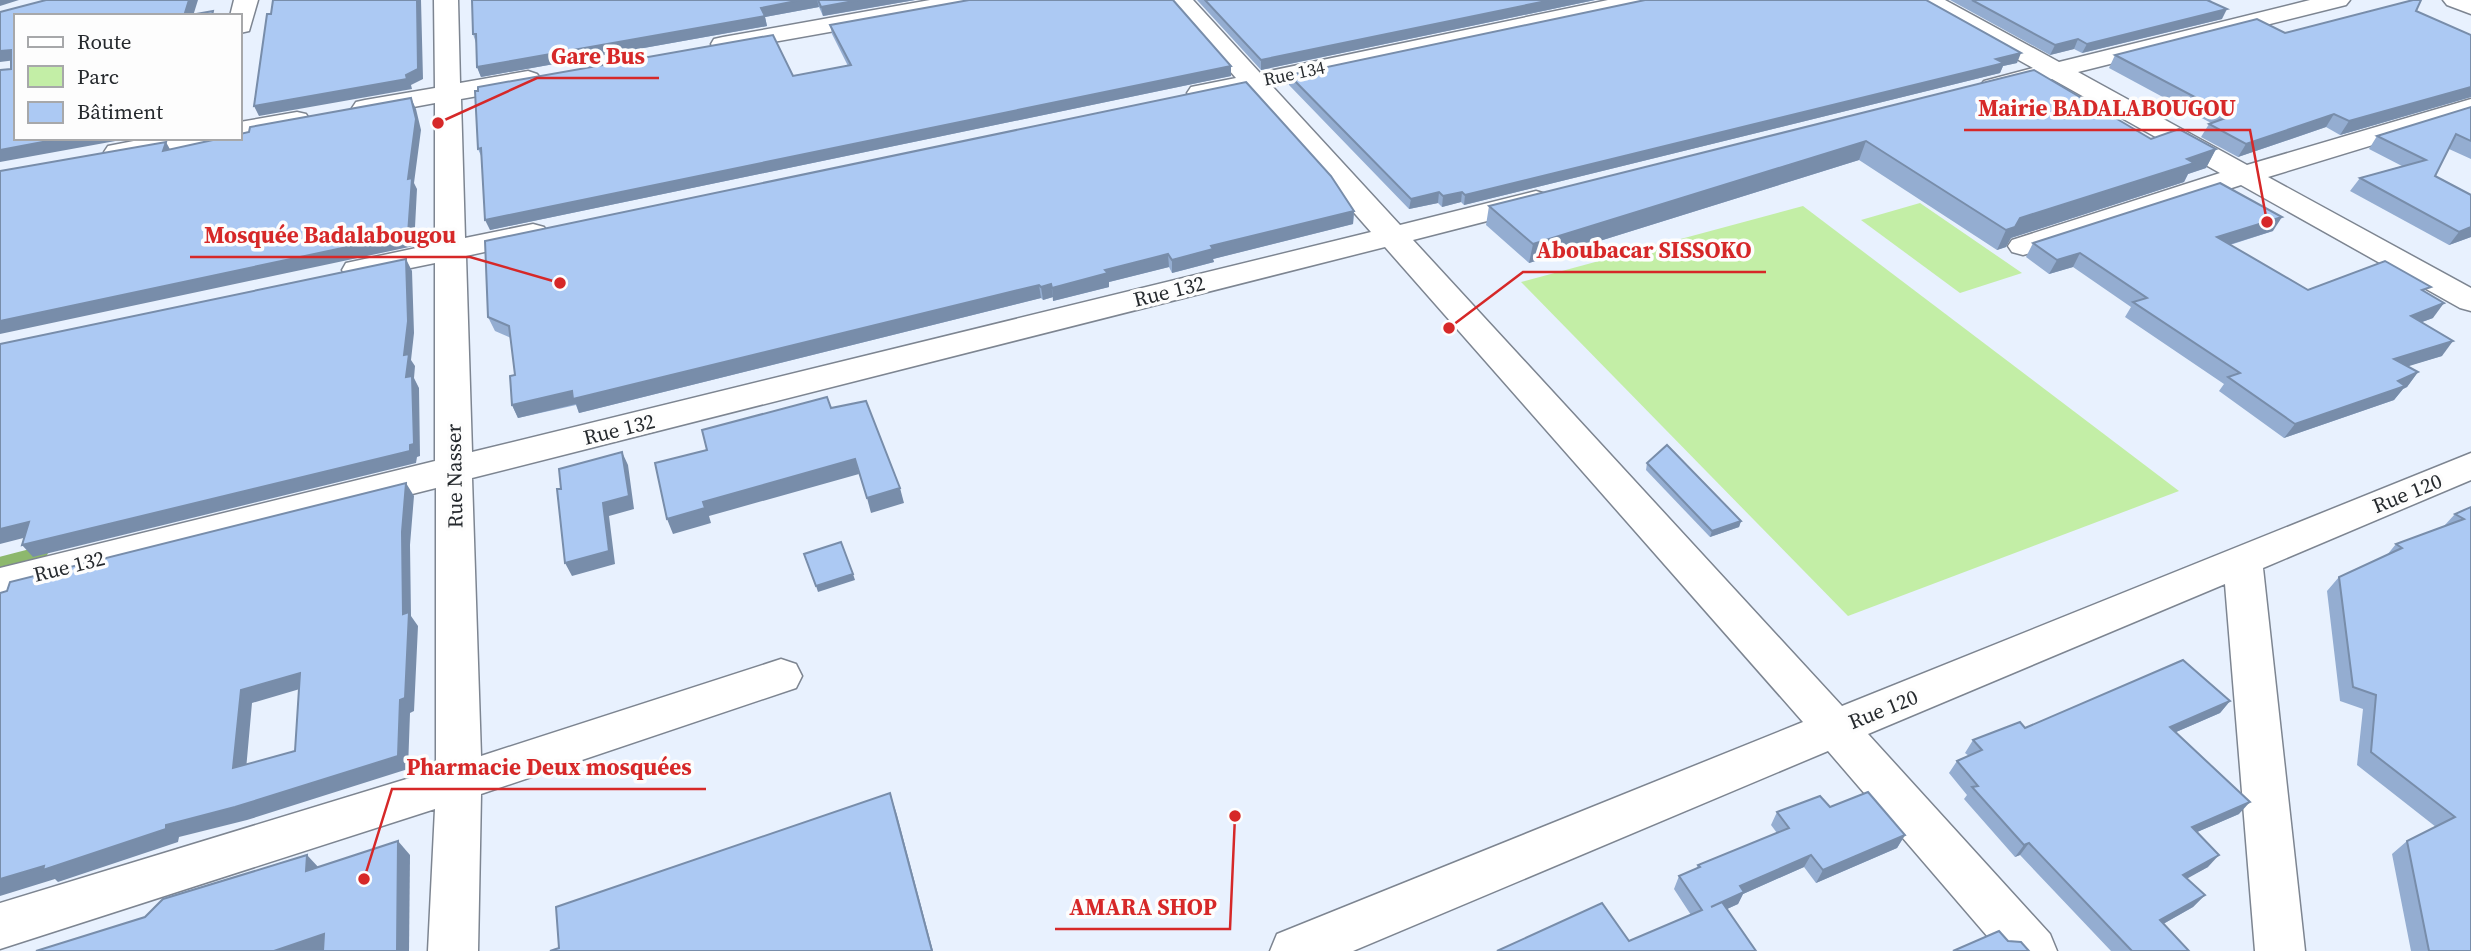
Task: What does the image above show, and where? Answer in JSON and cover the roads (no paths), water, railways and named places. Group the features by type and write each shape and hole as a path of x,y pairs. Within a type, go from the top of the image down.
{"street":[{"path":"242,17 246,0"},
{"path":"695,49 941,2 970,0"},
{"path":"1180,0 1836,729 2032,951"},
{"name":"Rue 134","path":"1172,99 1642,0"},
{"path":"1928,0 2467,295"},
{"path":"1960,94 2338,0"},
{"path":"2455,0 2471,7"},
{"name":"Rue Nasser","path":"451,1 447,93 459,782 453,951"},
{"path":"344,112 558,74"},
{"path":"2023,246 2244,175 2471,107"},
{"path":"242,130 318,117"},
{"path":"92,157 185,140"},
{"name":"Rue 132","path":"0,583 1568,192"},
{"path":"327,276 559,227"},
{"name":"Rue 120","path":"1295,951 2471,466"},
{"path":"2242,561 2280,951"},
{"path":"0,926 459,782 781,676"}],"waterway":[{"path":"0,563 42,552"}],"place":[{"name":"Gare Bus","path":"438,123"},
{"name":"Mairie BADALABOUGOU","path":"2267,222"},
{"name":"Mosquée Badalabougou","path":"560,283"},
{"name":"Aboubacar SISSOKO","path":"1449,328"},
{"name":"AMARA SHOP","path":"1235,816"},
{"name":"Pharmacie Deux mosquées","path":"364,879"}]}
